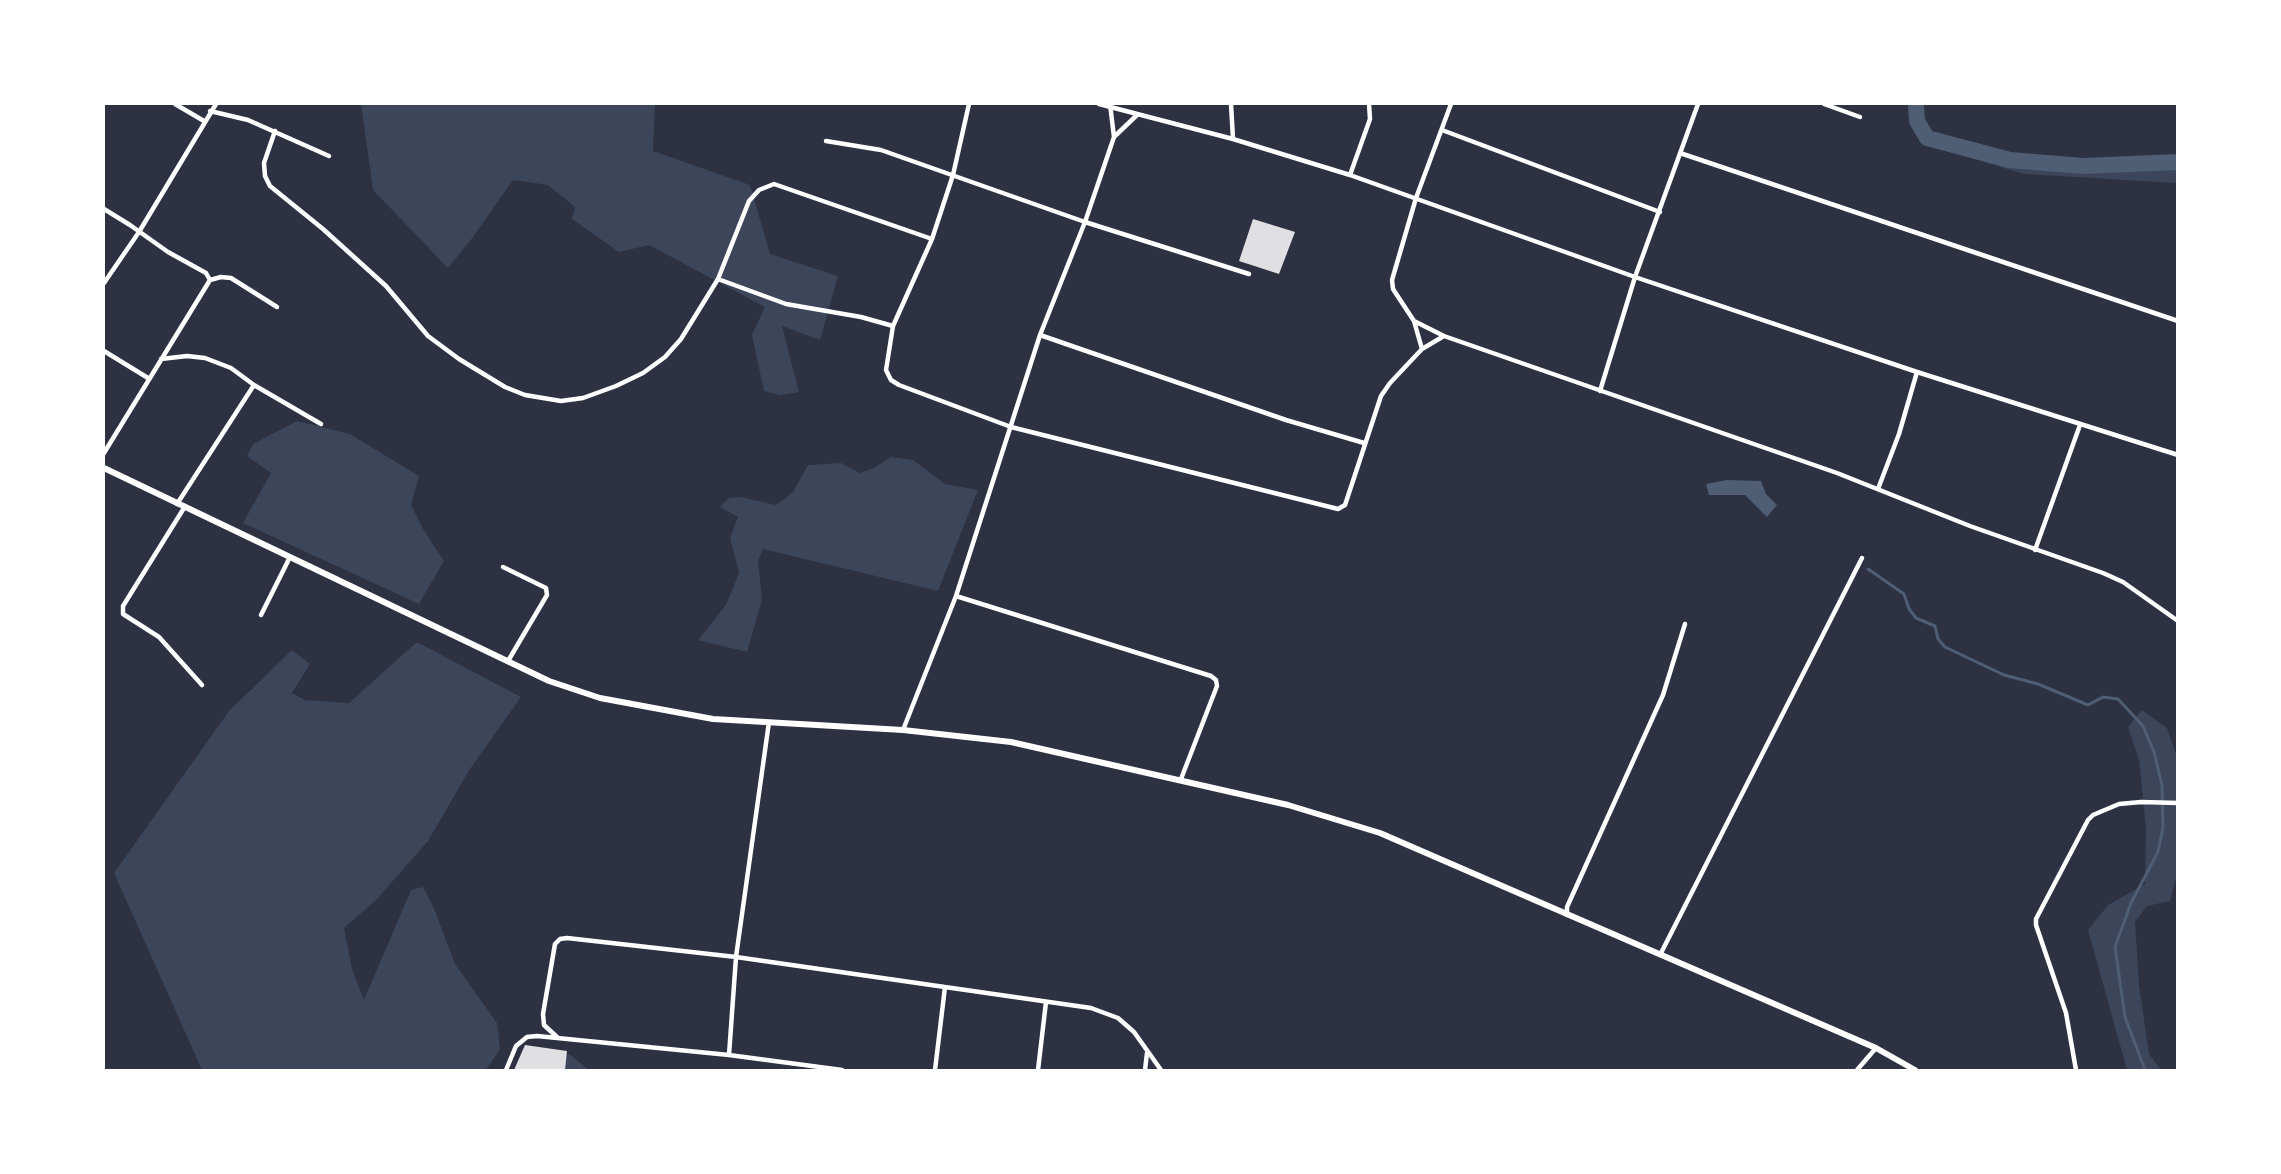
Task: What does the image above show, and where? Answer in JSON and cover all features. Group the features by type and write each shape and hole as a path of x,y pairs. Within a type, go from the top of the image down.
{"main road":[{"path":"104,470 549,681 600,698 713,719 903,730 1011,742 1288,805 1380,833 1876,1048 1915,1071"}],"street":[{"path":"175,104 204,121"},
{"path":"104,283 187,156 204,121 216,104"},
{"path":"969,104 952,175 932,239 893,326 886,370 891,380 899,385 1011,427 1338,509 1344,505 1381,396 1422,349 1444,336"},
{"path":"1099,104 1233,139 1350,175 1635,277 1917,372 2178,455"},
{"path":"1231,104 1233,139"},
{"path":"1350,175 1370,118 1369,104"},
{"path":"1422,349 1414,321 1393,289 1392,280 1416,198 1451,104"},
{"path":"1600,391 1635,277 1698,104"},
{"path":"1824,104 1860,117"},
{"path":"903,730 956,596 1040,335 1085,222 1114,137 1110,106"},
{"path":"210,111 248,120 329,156"},
{"path":"1114,137 1137,115"},
{"path":"1442,129 1660,212"},
{"path":"275,131 264,163 265,176 270,186 323,229 386,286 428,336 459,359 505,387 525,395 561,400 583,398 643,373 665,357 681,339 718,279 748,201 759,190 774,184 932,239"},
{"path":"826,141 881,150 1085,222 1249,274"},
{"path":"1680,153 2178,321"},
{"path":"104,209 168,252 206,273 210,280"},
{"path":"104,453 210,280 221,277 231,278 277,307"},
{"path":"718,279 786,304 861,317 893,326"},
{"path":"1414,321 1444,336 1878,489 2035,550 2081,565 2122,582 2178,621"},
{"path":"1040,335 1286,420 1364,442"},
{"path":"104,351 148,378"},
{"path":"161,359 187,356 205,358 231,368 254,385 321,424"},
{"path":"1878,489 1899,434 1917,372"},
{"path":"177,504 254,385"},
{"path":"2035,550 2080,425"},
{"path":"184,508 123,606 123,614 159,637 202,685"},
{"path":"261,615 290,557"},
{"path":"1660,955 1862,558"},
{"path":"503,567 546,588 548,595 508,661"},
{"path":"956,596 1211,675 1216,680 1217,686 1181,780"},
{"path":"1564,913 1663,695 1685,624"},
{"path":"729,1055 736,957 769,722"},
{"path":"2076,1071 2066,1013 2036,925 2036,919 2088,820 2093,815 2119,804 2178,803"},
{"path":"558,1038 544,1025 543,1014 555,944 560,939 567,938 736,957 1091,1008 1118,1018 1134,1032 1161,1071"},
{"path":"935,1071 945,987"},
{"path":"1038,1071 1046,1002"},
{"path":"506,1071 516,1046 527,1037 537,1036 729,1055 842,1071"},
{"path":"1857,1071 1876,1048"},
{"path":"1145,1071 1147,1053"}],"shaded area":[{"path":"361,104 655,104 653,151 750,185 770,254 838,276 820,340 782,326 799,392 780,395 764,391 752,335 765,307 649,245 619,252 572,219 575,207 548,185 513,180 448,268 373,190"},
{"path":"1927,138 2010,160 2083,166 2177,162 2177,183 2024,174 1924,144"},
{"path":"297,421 350,434 419,476 411,505 423,529 444,561 419,604 243,523 271,473 247,456 253,444"},
{"path":"891,457 913,460 945,484 978,490 938,591 763,549 758,561 762,600 747,652 698,640 726,605 739,573 730,538 738,517 720,507 729,498 741,497 776,505 793,492 808,465 841,463 860,473 874,468"},
{"path":"1727,480 1761,481 1766,494 1777,505 1767,517 1745,495 1709,495 1706,484"},
{"path":"417,642 521,697 470,769 428,841 377,899 344,928 352,969 364,1000 411,890 423,887 433,906 455,964 497,1023 500,1049 486,1070 202,1070 114,873 229,711 292,650 310,664 292,693 305,700 349,703"},
{"path":"2142,710 2167,728 2177,757 2178,870 2170,901 2147,906 2135,922 2139,985 2149,1054 2161,1070 2127,1070 2088,930 2108,905 2145,884 2146,829 2139,760 2128,727"},
{"path":"569,1054 589,1070 538,1070"}],"building":[{"path":"1253,219 1295,232 1279,274 1239,261"},
{"path":"525,1045 567,1051 565,1070 514,1070"}],"waterway":[{"path":"1916,104 1917,121 1927,138 2010,160 2083,166 2178,162"},
{"path":"1868,569 1904,594 1909,609 1916,618 1935,626 1938,639 1945,647 2004,675 2038,684 2088,705 2103,697 2118,699 2143,726 2154,752 2162,785 2163,827 2158,852 2131,903 2115,947 2125,1017 2145,1070"}]}
